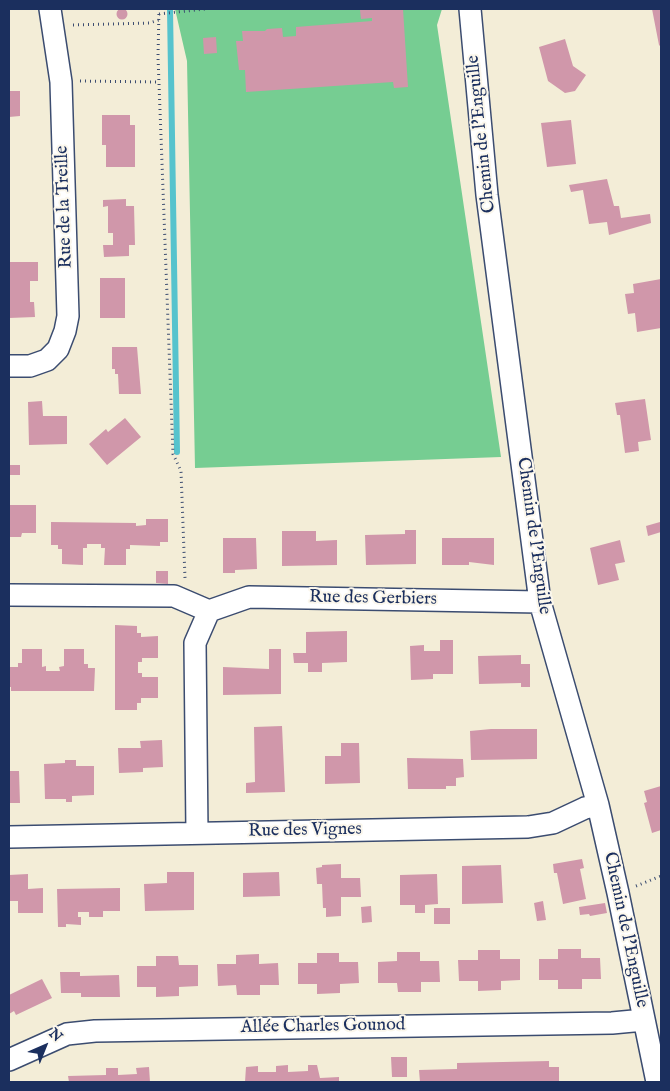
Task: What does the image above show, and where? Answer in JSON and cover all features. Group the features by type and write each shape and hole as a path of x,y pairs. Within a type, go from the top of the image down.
{"street":[{"name":"Chemin de l'Enguille","path":"470,9 487,196 540,602 598,806 657,1082"},
{"name":"Rue de la Treille","path":"9,366 12,368 30,366 47,360 58,349 68,316 61,82 52,17"},
{"path":"9,595 174,596 209,611 195,643 197,833"},
{"name":"Rue des Gerbiers","path":"209,611 249,597 540,602"},
{"name":"Rue des Vignes","path":"9,837 528,828 552,823 585,808 598,806"},
{"name":"Allée Charles Gounod","path":"9,1060 66,1034 95,1031 644,1020"}],"path":[{"path":"160,9 159,82 173,454 181,471 186,601"},
{"path":"159,14 205,9"},
{"path":"52,17 149,23 159,20"},
{"path":"61,82 159,82"},
{"path":"618,893 661,876"}],"green space":[{"path":"175,9 442,9 437,25 501,457 195,468 187,61"}],"building":[{"path":"120,9 124,9 127,14 126,18 120,19 117,16 117,12"},
{"path":"403,9 408,87 394,88 393,82 246,92 245,70 239,70 236,41 243,41 242,31 265,31 267,29 282,28 283,37 296,36 296,27 372,21 372,18 361,19 360,10"},
{"path":"652,9 661,9 661,47 659,45"},
{"path":"216,37 217,53 204,54 203,38"},
{"path":"565,39 573,66 586,75 575,91 565,93 548,81 539,47"},
{"path":"9,91 20,91 20,116 9,117"},
{"path":"102,115 130,115 130,125 135,125 135,167 106,167 106,145 102,145"},
{"path":"571,120 576,164 547,167 541,123"},
{"path":"607,179 614,206 619,206 621,218 650,214 651,223 609,235 607,222 589,224 583,190 571,192 569,185"},
{"path":"126,199 126,206 134,206 135,245 129,245 129,256 104,257 103,245 113,245 113,233 108,233 108,206 103,207 103,200"},
{"path":"9,262 38,262 38,281 30,281 30,302 34,302 35,317 9,318"},
{"path":"100,278 125,278 125,318 100,318"},
{"path":"661,279 661,328 637,332 635,313 628,314 625,294 634,293 633,284"},
{"path":"112,347 137,347 141,394 119,394 118,374 115,374 115,369 112,369"},
{"path":"645,399 651,440 638,442 639,451 625,453 620,415 617,415 615,403"},
{"path":"42,401 43,416 67,416 67,444 29,445 28,402"},
{"path":"125,418 141,437 107,465 89,444 106,429 108,432"},
{"path":"10,465 20,465 20,475 10,475"},
{"path":"9,505 36,505 36,533 22,533 21,537 9,537"},
{"path":"146,519 168,519 168,542 160,542 160,546 130,545 130,549 126,549 126,565 104,565 105,548 101,548 101,544 87,544 87,548 83,548 83,565 62,564 62,549 58,549 58,545 51,545 51,522 136,523 136,526 146,525"},
{"path":"660,522 661,532 648,536 646,526"},
{"path":"405,530 416,530 416,564 366,565 365,535 405,534"},
{"path":"282,531 316,531 316,541 337,540 337,565 282,566"},
{"path":"223,538 256,538 257,569 235,570 235,573 223,573"},
{"path":"442,538 494,538 494,565 469,562 469,565 442,565"},
{"path":"620,540 625,562 615,564 619,580 598,585 590,548"},
{"path":"156,571 168,571 168,584 156,583"},
{"path":"115,625 137,626 137,633 141,633 141,637 158,636 158,658 142,658 142,662 138,662 138,673 142,673 142,677 158,677 158,698 141,698 141,703 137,703 137,710 115,710"},
{"path":"347,631 347,662 322,663 322,672 308,672 308,663 294,663 293,653 306,653 306,632"},
{"path":"440,640 453,640 453,674 433,674 433,679 411,680 410,646 424,645 424,651 440,651"},
{"path":"22,649 42,649 42,667 46,666 46,671 60,671 59,667 64,666 64,649 84,649 84,664 88,664 88,668 95,668 94,691 11,691 11,687 9,687 9,667 18,667 18,663 22,663"},
{"path":"269,649 281,649 281,694 223,695 223,667 269,669"},
{"path":"521,655 521,664 530,664 530,687 521,687 521,683 479,684 478,656"},
{"path":"282,726 285,792 246,793 246,783 255,782 254,727"},
{"path":"537,729 537,759 471,760 470,731"},
{"path":"162,740 163,767 143,768 143,772 119,773 118,748 141,748 140,741"},
{"path":"341,743 359,743 360,783 325,784 325,756 341,756"},
{"path":"407,758 463,759 464,777 456,778 456,786 446,786 446,789 408,789"},
{"path":"65,760 76,760 76,766 94,766 94,795 72,796 72,802 66,802 66,799 45,799 44,764 65,763"},
{"path":"9,771 19,771 20,803 9,803"},
{"path":"661,786 661,830 652,833 644,803 647,802 644,791"},
{"path":"582,859 584,868 580,869 586,899 563,904 557,873 554,873 553,864"},
{"path":"341,864 341,878 360,878 361,897 341,897 341,916 326,917 326,908 323,908 322,884 317,884 316,868 322,867 322,865"},
{"path":"501,865 503,903 462,904 462,866"},
{"path":"167,872 194,872 194,910 145,911 144,884 167,883"},
{"path":"279,872 280,896 243,897 243,873"},
{"path":"28,874 28,889 43,888 43,913 18,913 18,901 9,901 9,875"},
{"path":"437,874 438,904 425,905 425,913 415,913 415,905 400,905 400,875"},
{"path":"120,888 120,911 103,911 103,917 89,917 89,912 78,912 78,917 81,917 81,925 66,924 66,927 58,927 57,889"},
{"path":"543,901 546,920 537,921 534,903"},
{"path":"605,903 607,913 590,916 589,914 580,915 579,907"},
{"path":"371,906 372,922 362,923 361,907"},
{"path":"434,908 450,908 450,924 434,924"},
{"path":"558,949 581,949 581,958 600,958 601,979 582,979 582,989 558,989 558,980 539,980 539,959 558,959"},
{"path":"478,950 500,950 500,959 520,959 520,980 501,981 501,990 478,991 478,981 459,981 458,960 478,960"},
{"path":"397,952 420,952 420,961 439,961 440,982 421,982 421,992 398,992 397,983 378,983 378,962 397,961"},
{"path":"317,953 339,953 339,962 358,962 359,983 340,984 340,993 317,994 317,984 298,984 298,963 317,963"},
{"path":"259,954 259,964 278,963 279,985 260,985 260,995 237,995 236,985 218,986 217,964 236,964 236,955"},
{"path":"156,956 178,956 179,965 198,965 198,986 179,987 179,996 156,997 156,987 137,987 137,966 156,966"},
{"path":"60,972 80,972 80,976 119,975 120,997 81,997 81,993 61,993"},
{"path":"42,979 52,998 16,1015 14,1011 9,1014 9,995"},
{"path":"391,1057 407,1057 407,1077 392,1077"},
{"path":"549,1061 549,1067 559,1067 559,1082 420,1082 419,1070 457,1069 457,1063"},
{"path":"288,1065 288,1072 308,1071 308,1065 317,1065 320,1078 339,1077 339,1082 245,1082 246,1067 258,1066 258,1072 276,1072 276,1066"},
{"path":"149,1067 150,1082 69,1082 68,1076 106,1075 106,1068 118,1068 118,1075 137,1074 136,1068"}],"waterway":[{"path":"170,9 177,452"}]}
